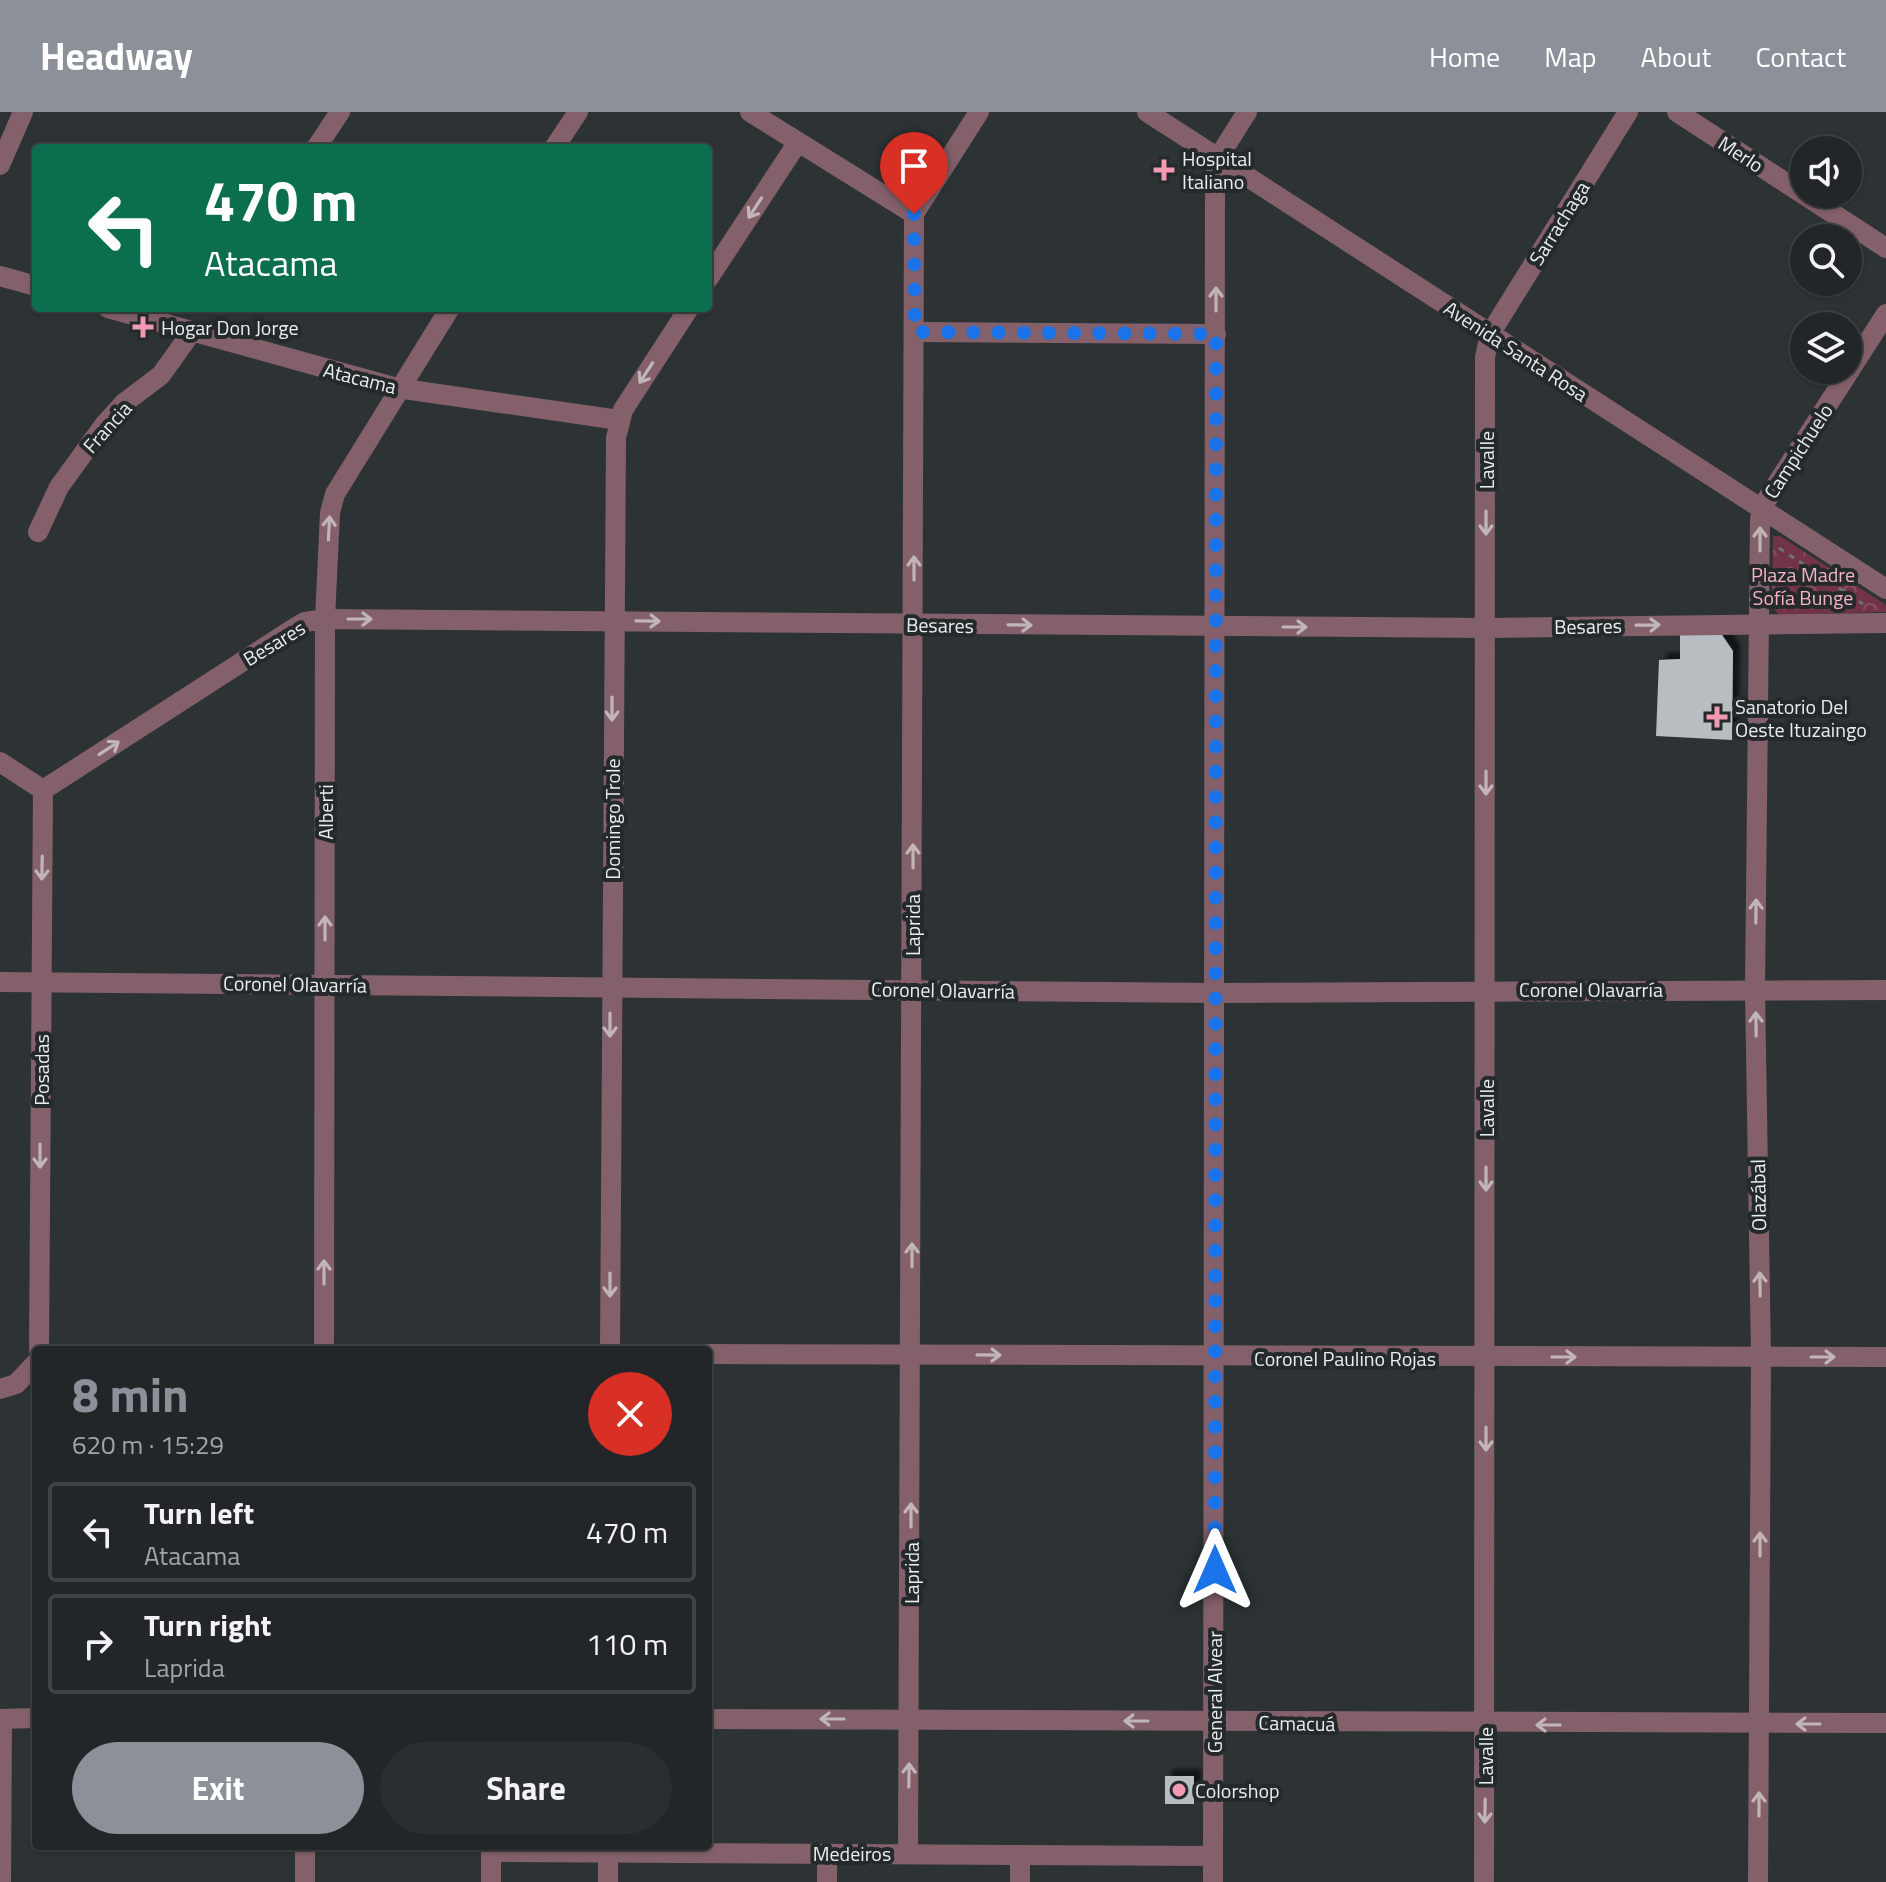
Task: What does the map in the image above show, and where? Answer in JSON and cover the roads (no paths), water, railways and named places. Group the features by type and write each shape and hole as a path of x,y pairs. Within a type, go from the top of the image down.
{"street":[{"path":"0,165 23,112"},
{"path":"319,144 340,112"},
{"path":"557,144 578,112"},
{"path":"750,112 914,214 979,112"},
{"name":"Avenida Santa Rosa","path":"1147,112 1886,589"},
{"path":"1218,158 1247,112"},
{"name":"Sarrachaga","path":"1490,334 1628,112"},
{"name":"Merlo","path":"1677,112 1886,248"},
{"path":"712,273 798,142"},
{"name":"General Alvear","path":"1213,1882 1218,158"},
{"name":"Laprida","path":"908,1853 914,214"},
{"path":"0,276 32,285"},
{"name":"Atacama","path":"121,312 397,388 619,420"},
{"name":"Alberti","path":"324,1346 325,619 330,513 335,494 397,388 447,312"},
{"path":"619,420 686,312"},
{"name":"Campichuelo","path":"1762,507 1886,314"},
{"path":"915,332 1216,334"},
{"name":"Francia","path":"38,532 59,487 104,425 124,403 156,381 191,333"},
{"name":"Lavalle","path":"1484,1882 1485,357 1490,334"},
{"name":"Domingo Trole","path":"610,1346 613,621 619,420"},
{"name":"Olazábal","path":"1758,1882 1761,1357 1755,989 1762,507"},
{"name":"Besares","path":"43,790 293,629 305,622 325,619 1487,628 1762,623 1880,617"},
{"path":"0,762 43,790"},
{"name":"Posadas","path":"39,1346 43,790"},
{"name":"Coronel Olavarría","path":"0,982 1216,993 1486,989 1886,990"},
{"name":"Coronel Paulino Rojas","path":"712,1354 1216,1358 1886,1357"},
{"path":"0,1389 16,1384 32,1367"},
{"path":"1,1882 1,1719 32,1718"},
{"name":"Camacuá","path":"712,1719 1485,1725 1886,1723"},
{"path":"305,1850 305,1882"},
{"path":"491,1850 491,1882"},
{"path":"608,1850 608,1882"},
{"name":"Medeiros","path":"663,1850 1213,1856"},
{"path":"827,1853 827,1882"},
{"path":"1020,1855 1020,1882"}],"place":[{"name":"Hospital Italiano","path":"1164,170"},
{"name":"Hogar Don Jorge","path":"143,327"},
{"name":"Sanatorio Del Oeste Ituzaingo","path":"1717,717"},
{"name":"Colorshop","path":"1179,1790"}],"park label":[{"name":"Plaza Madre Sofía Bunge","path":"1803,586"}]}
